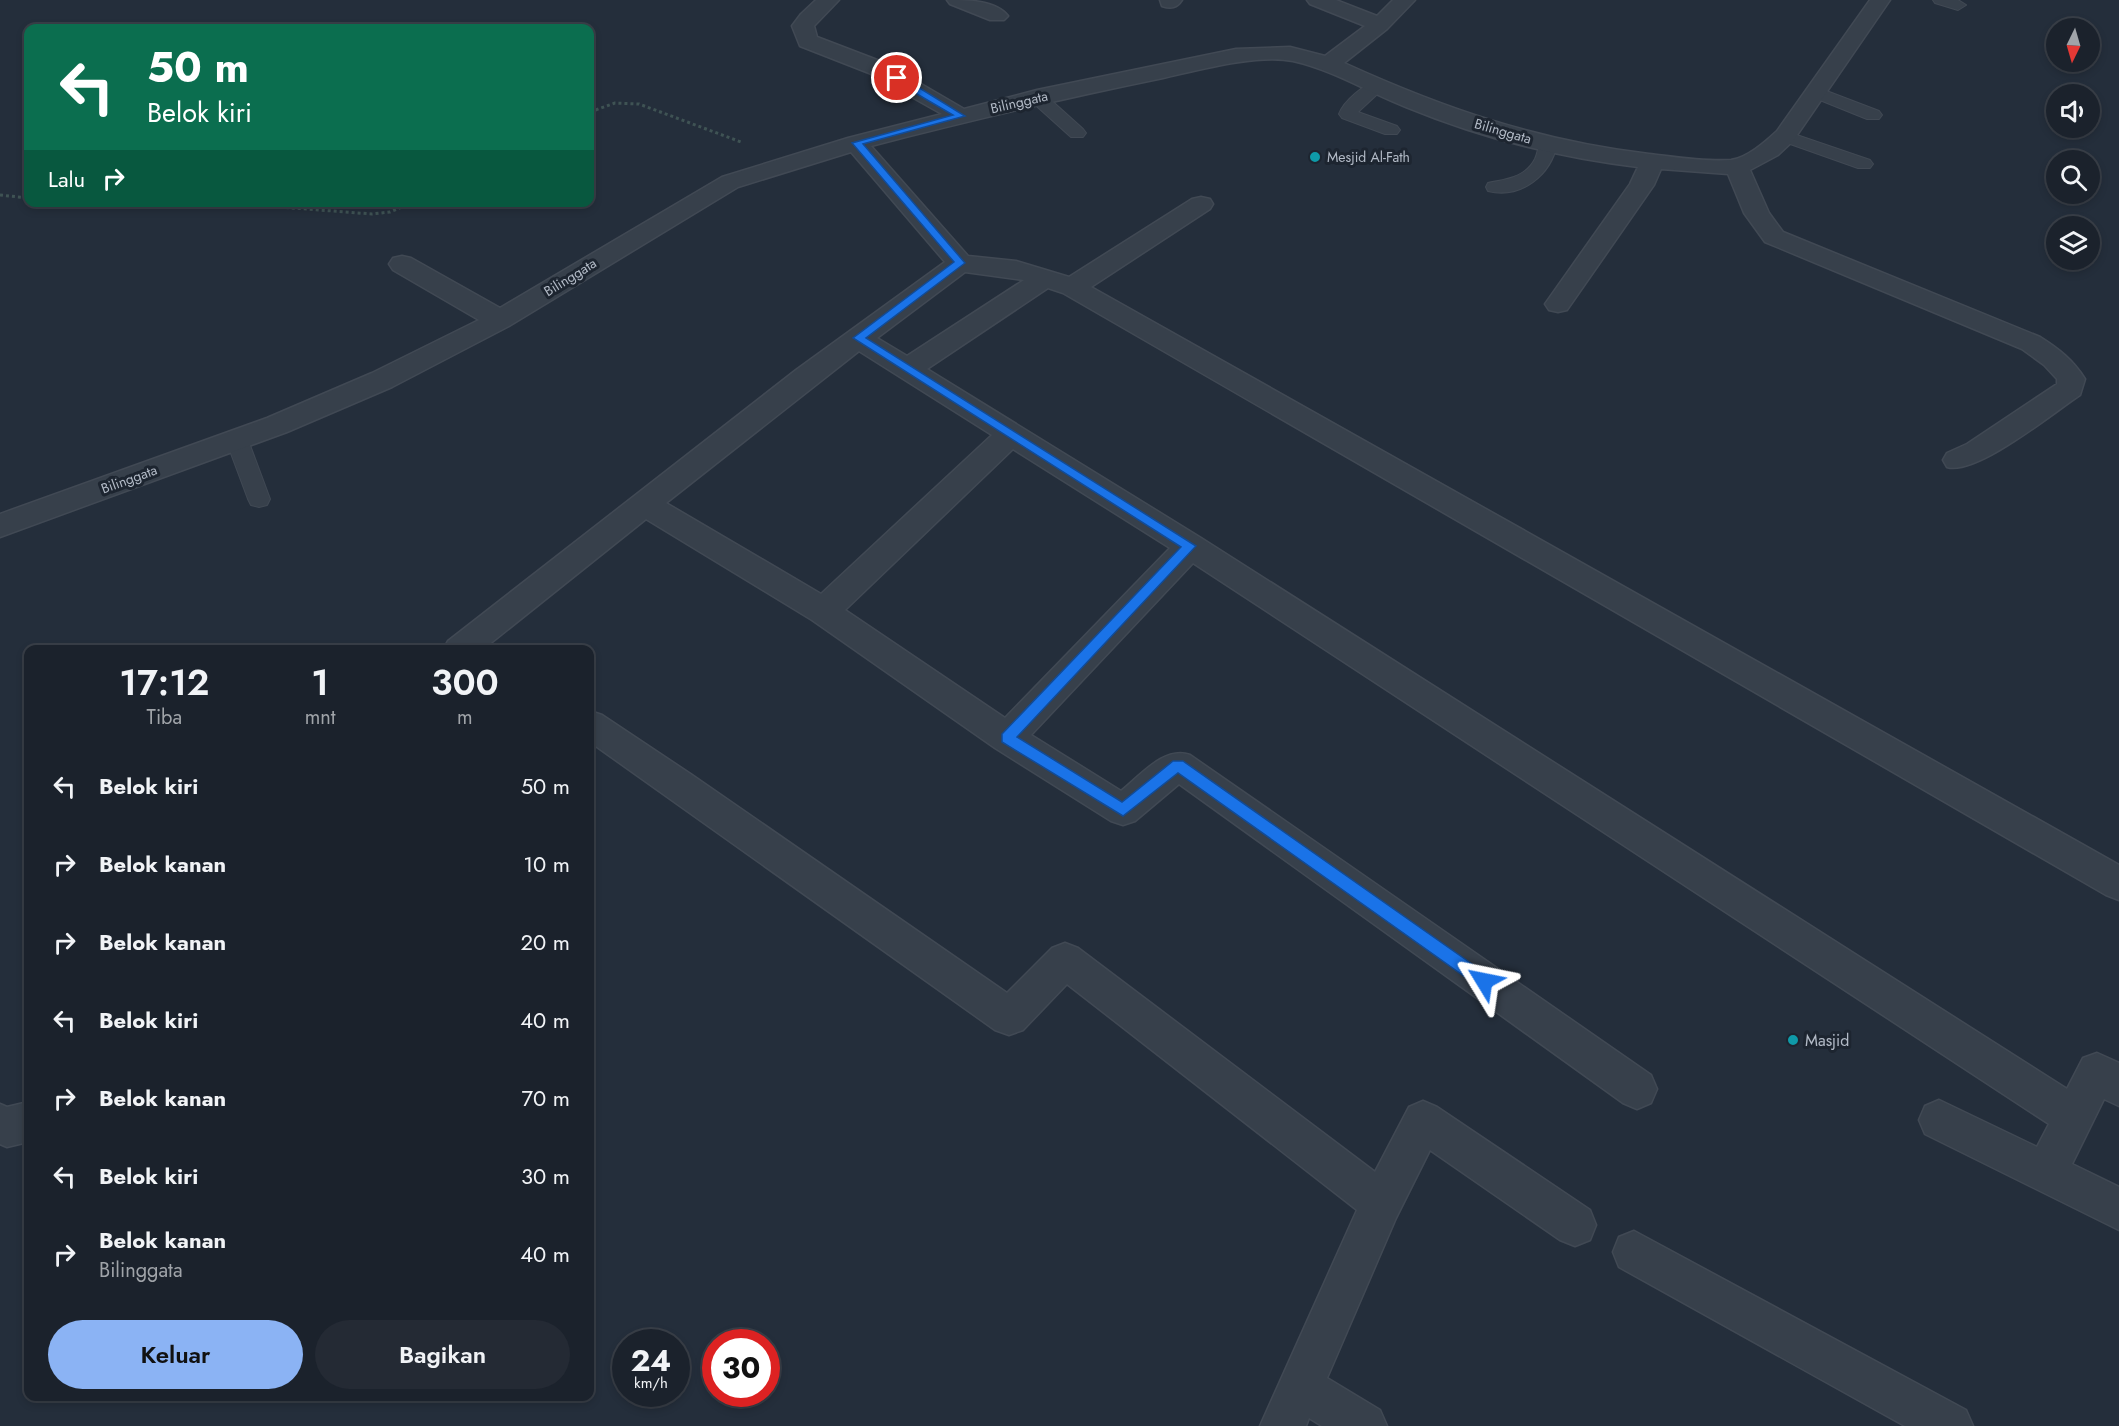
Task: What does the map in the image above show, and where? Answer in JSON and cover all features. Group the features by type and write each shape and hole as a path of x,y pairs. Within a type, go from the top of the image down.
{"street":[{"path":"829,0 808,18 803,26 808,41 877,68 961,116"},
{"path":"957,0 997,16"},
{"path":"1317,0 1380,25"},
{"path":"1329,64 1380,25 1405,0"},
{"name":"Bilinggata","path":"0,526 237,440 382,381 500,320 696,200 754,173 856,143 961,116 1045,105 1254,53 1290,54 1329,64 1374,88 1547,149 1606,156 1648,172 1740,173 1770,150 1793,139 1800,119 1823,94 1880,0"},
{"path":"856,143 960,263"},
{"path":"1558,303 1648,172"},
{"path":"1740,173 1755,210 1774,237 2031,343 2056,359 2065,369 2071,379 2070,388 1977,451 1957,460"},
{"path":"907,369 1201,204"},
{"path":"469,645 644,504 858,338 960,263 1016,269 1058,283 2119,884"},
{"path":"402,264 500,320"},
{"path":"858,338 1190,546 2075,1117"},
{"path":"823,611 1011,434"},
{"path":"644,504 823,611 1007,738 1123,810 1178,765 1637,1089"},
{"path":"1007,738 1190,546"},
{"path":"594,728 680,785 1009,1017 1065,960 1381,1203"},
{"path":"2046,1172 2097,1072 2119,1086"},
{"path":"1939,1120 2119,1209"},
{"path":"1364,1426 1292,1407 1381,1203 1423,1121 1575,1225"},
{"path":"0,1124 7,1127 24,1123"},
{"path":"1634,1252 1950,1426"}],"lane":[{"path":"1941,0 1958,5"},
{"path":"1374,88 1350,108 1348,114 1391,130"},
{"path":"1823,94 1867,112"},
{"path":"1045,105 1077,133"},
{"path":"1793,139 1864,164"},
{"path":"1495,187 1515,186 1537,171 1547,149"},
{"path":"237,440 252,481"}],"path":[{"path":"594,110 615,102 639,104 793,161"},
{"path":"0,195 24,198"},
{"path":"280,207 372,214 390,212 402,207"}],"place":[{"name":"Mesjid Al-Fath","path":"1315,157"},
{"name":"Masjid","path":"1793,1040"}],"route":[{"path":"897,78 961,116 856,143 960,263 858,338 1190,546 1007,738 1123,810 1178,765 1484,981"}]}
